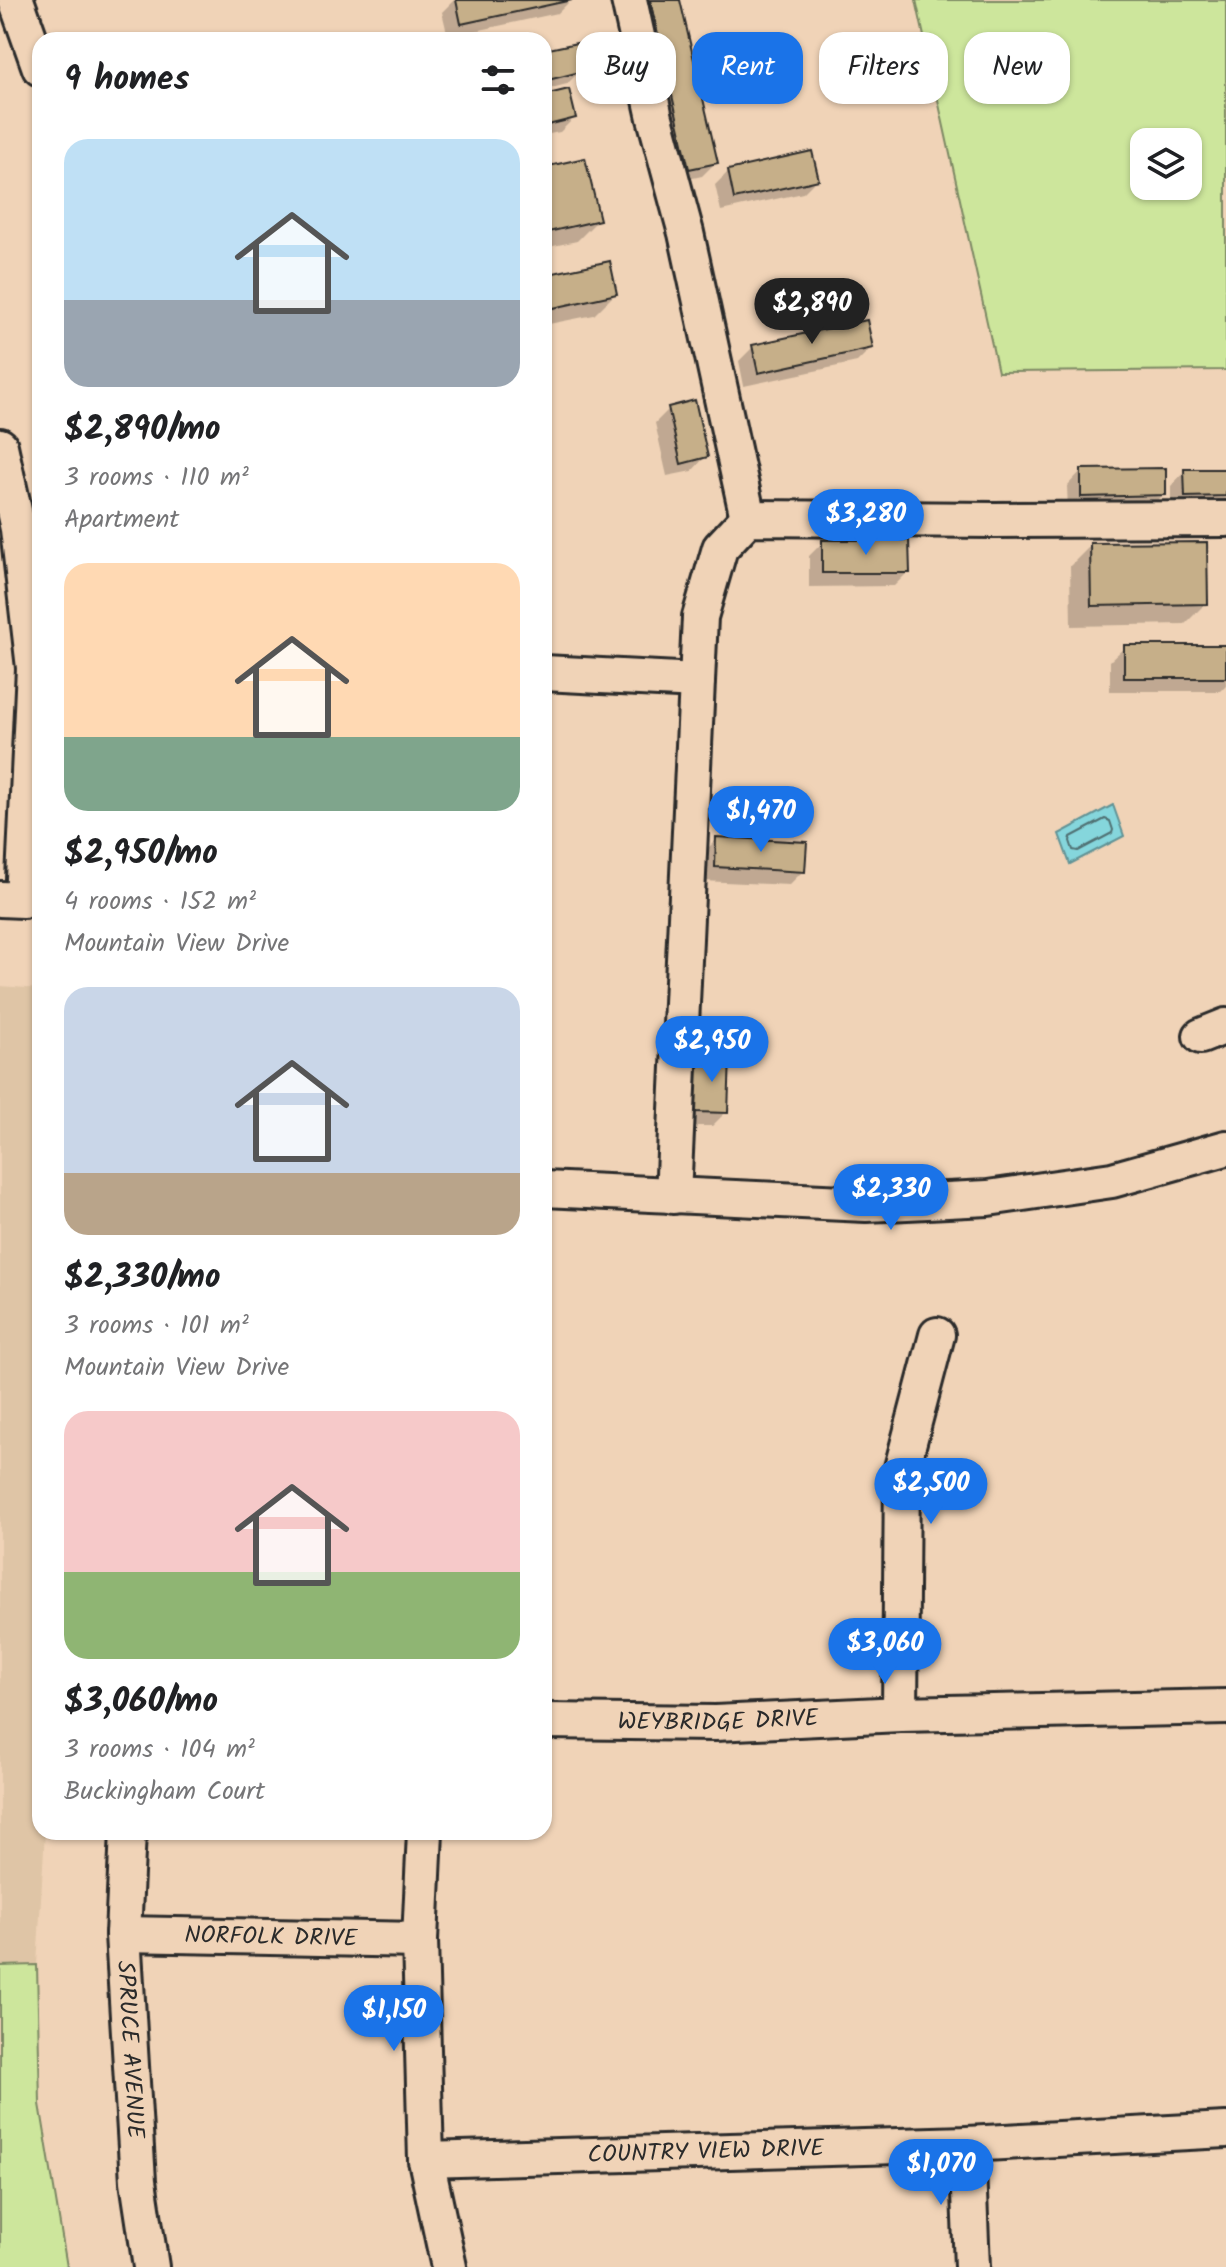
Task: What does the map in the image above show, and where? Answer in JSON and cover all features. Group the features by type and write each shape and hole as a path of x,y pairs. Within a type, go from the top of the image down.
{"street":[{"path":"16,0 32,45"},
{"path":"629,0 655,118 686,233 748,518"},
{"path":"0,446 4,486 18,529 32,631"},
{"path":"673,1196 700,617 720,548 748,518 1226,519"},
{"path":"552,673 697,681"},
{"path":"0,899 23,900 32,751"},
{"path":"552,1189 866,1204 988,1198 1112,1180 1226,1148"},
{"path":"900,1714 902,1468 937,1335"},
{"name":"WEYBRIDGE DRIVE","path":"552,1721 715,1723 900,1714 1226,1707"},
{"name":"SPRUCE AVENUE","path":"128,1840 123,1934 138,2181 151,2267"},
{"path":"425,1840 420,1940 426,2160 449,2267"},
{"name":"NORFOLK DRIVE","path":"123,1934 420,1940"},
{"name":"COUNTRY VIEW DRIVE","path":"426,2160 967,2144 1226,2130"},
{"path":"967,2144 972,2267"}],"shaded area":[{"path":"0,986 32,988 32,1840 45,1840 37,1965 0,1966"}],"green space":[{"path":"916,0 1226,0 1226,370 998,372 939,104 948,104 948,32 923,32"},
{"path":"37,1965 40,2104 67,2267 0,2267 0,1966"}],"water":[{"path":"1113,805 1124,836 1070,864 1059,834"}],"building":[{"path":"456,0 572,0 461,24"},
{"path":"650,0 680,0 692,51 692,104 704,104 718,163 689,169 674,104 676,32 657,32"},
{"path":"576,43 576,73 552,79 552,48"},
{"path":"569,89 576,118 552,124 552,93"},
{"path":"812,151 819,180 734,199 728,170"},
{"path":"585,158 600,220 552,231 552,165"},
{"path":"610,261 617,294 552,308 552,273"},
{"path":"867,320 873,348 758,373 752,345"},
{"path":"695,400 708,457 681,464 668,407"},
{"path":"1166,468 1166,495 1081,497 1081,469"},
{"path":"1184,469 1226,469 1226,496 1185,497"},
{"path":"822,540 909,540 910,573 822,573"},
{"path":"1207,542 1208,604 1091,606 1090,543"},
{"path":"1124,645 1226,645 1226,678 1124,678"},
{"path":"716,837 807,842 805,872 715,867"},
{"path":"696,1055 730,1056 728,1113 695,1112"}]}
